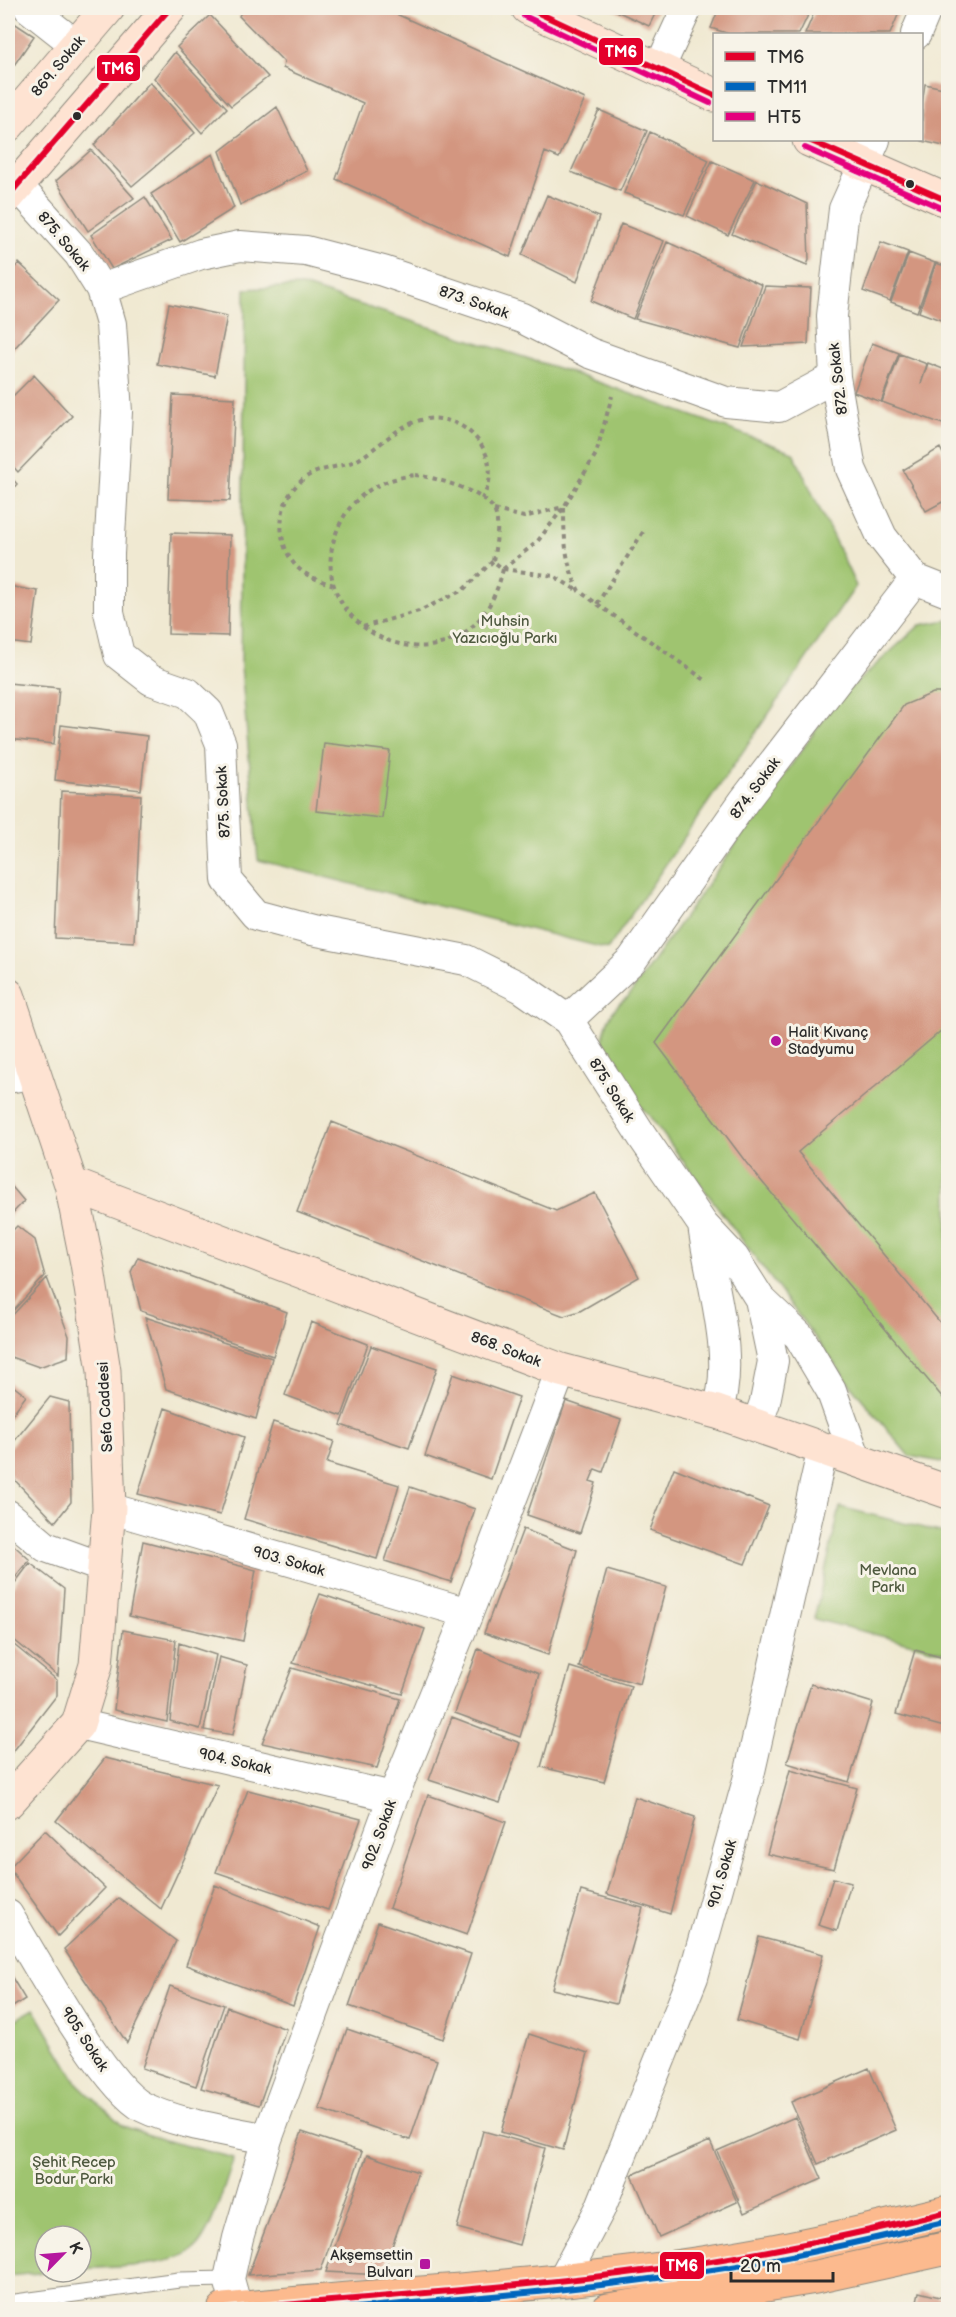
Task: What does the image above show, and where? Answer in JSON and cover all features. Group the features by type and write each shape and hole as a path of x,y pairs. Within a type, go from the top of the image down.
{"main road":[{"path":"230,2299 562,2281 707,2262 797,2247 948,2212"},
{"path":"608,2310 816,2277 948,2248"}],"street":[{"path":"29,8 76,45"},
{"name":"869. Sokak","path":"8,125 108,8"},
{"path":"13,190 170,8"},
{"path":"528,8 713,95"},
{"path":"659,69 687,8"},
{"path":"916,33 927,8"},
{"path":"814,141 869,153 948,201"},
{"name":"872. Sokak","path":"869,153 844,209 832,316 835,377 851,469 882,537 915,579"},
{"name":"875. Sokak","path":"13,190 79,254 101,289 111,324 117,412 109,554 109,612 119,655 151,680 189,693 208,712 221,744 227,880 256,915 312,930 466,960 522,988 568,1020 703,1226"},
{"name":"873. Sokak","path":"101,289 201,254 240,246 306,251 383,271 522,318 590,353 726,402 779,407 835,377"},
{"path":"915,579 948,592"},
{"name":"874. Sokak","path":"568,1020 632,960 744,801 915,579"},
{"name":"Sefa Caddesi","path":"8,995 21,1075 71,1184 87,1263 104,1371 109,1508 96,1665 78,1724 8,1802"},
{"name":"868. Sokak","path":"71,1184 561,1370 717,1412 948,1492"},
{"path":"703,1226 734,1258 760,1299 799,1336 831,1390 856,1459"},
{"path":"703,1226 719,1311 723,1357 723,1394 717,1412"},
{"path":"757,1425 765,1402 773,1362 767,1324 760,1299"},
{"name":"902. Sokak","path":"230,2299 238,2238 267,2139 393,1797 468,1613 561,1370"},
{"name":"901. Sokak","path":"562,2281 600,2209 693,1977 748,1780 823,1448"},
{"name":"903. Sokak","path":"109,1508 468,1613"},
{"path":"8,1515 46,1547 104,1568"},
{"name":"904. Sokak","path":"78,1724 393,1797"},
{"name":"905. Sokak","path":"8,1915 108,2074 141,2107 172,2117 267,2139"}],"lane":[{"path":"8,2303 179,2280 230,2299"}],"path":[{"path":"564,507 524,517 494,510 482,499 455,484 435,477 415,475 394,478 375,486 358,498 345,514 336,532 332,553 334,585 348,612 362,627 379,638 399,645 420,647 440,644 459,636 476,624 489,608 498,590 503,569 537,542 564,507 596,454 622,365"},
{"path":"334,585 312,578 297,567 287,551 281,533 282,515 288,497 299,482 314,471 356,460 411,423 427,419 445,419 461,424 474,435 484,449 489,465 489,483 482,499"},
{"path":"564,507 564,547 570,573 579,591"},
{"path":"362,627 419,611 464,590 493,561 497,528 494,510"},
{"path":"597,604 645,528"},
{"path":"493,561 503,569 554,576 579,591 705,680"}],"green space":[{"name":"Muhsin Yazıcıoğlu Parkı","path":"302,286 570,372 793,452 856,586 608,949 258,860 241,666 245,289"},
{"name":"Halit Kıvanç Stadyumu","path":"948,620 948,1463 909,1456 852,1387 648,1114 612,1079 604,1063 603,1042 604,1032 613,1012 628,997 837,700 920,625"},
{"name":"Mevlana Parkı","path":"840,1507 948,1534 948,1653 814,1619"},
{"name":"Şehit Recep Bodur Parkı","path":"34,2009 78,2084 123,2126 164,2140 234,2158 212,2221 200,2243 193,2250 182,2256 155,2263 93,2268 93,2224 33,2224 33,2274 8,2276 8,2024"}],"building":[{"path":"243,8 383,8 585,99 559,158 545,152 510,257 336,179 363,103 283,68 284,62 239,16"},
{"path":"610,8 658,8 649,26"},
{"path":"719,8 802,8 810,11 799,33 726,33 711,28"},
{"path":"816,8 901,8 890,33 805,33"},
{"path":"210,15 268,77 231,106 177,47"},
{"path":"8,19 34,36 8,74"},
{"path":"175,52 227,108 202,133 154,78"},
{"path":"150,82 195,133 132,186 94,145"},
{"path":"925,84 948,89 948,147 922,141"},
{"path":"277,107 307,171 240,205 220,151"},
{"path":"599,110 647,131 620,191 571,172"},
{"path":"650,132 709,160 684,215 624,193"},
{"path":"91,150 134,198 88,231 56,181"},
{"path":"213,154 234,208 180,242 151,194"},
{"path":"712,161 755,180 728,235 687,216"},
{"path":"757,180 807,204 809,260 807,265 732,234"},
{"path":"547,195 599,217 577,282 522,255"},
{"path":"145,197 172,240 112,269 91,235"},
{"path":"621,224 664,241 633,319 591,301"},
{"path":"667,242 762,285 740,348 635,319"},
{"path":"881,242 908,252 890,301 863,291"},
{"path":"909,253 935,263 917,312 891,302"},
{"path":"19,263 59,300 8,355 8,275"},
{"path":"936,263 948,267 946,322 919,312"},
{"path":"765,286 811,288 808,344 743,347"},
{"path":"169,304 227,316 215,376 157,364"},
{"path":"872,343 899,353 881,402 854,392"},
{"path":"900,354 927,364 921,384 928,363 948,371 948,426 882,402"},
{"path":"34,375 72,416 18,472 8,461 8,401"},
{"path":"173,395 235,398 230,501 168,499"},
{"path":"940,448 948,463 948,499 926,511 903,470"},
{"path":"8,474 17,484 8,494"},
{"path":"171,533 230,535 228,636 168,634"},
{"path":"8,586 38,591 31,645 8,642"},
{"path":"8,683 59,688 54,744 8,739"},
{"path":"933,693 948,693 948,1025 798,1152 948,1332 948,1404 748,1165 656,1043 904,705"},
{"path":"61,725 147,736 141,790 55,780"},
{"path":"324,743 390,751 382,818 316,811"},
{"path":"61,791 141,795 134,942 55,938"},
{"path":"332,1122 556,1211 595,1193 639,1277 580,1311 564,1316 297,1212"},
{"path":"8,1182 24,1201 8,1218"},
{"path":"17,1226 35,1240 45,1276 8,1316 8,1235"},
{"path":"138,1257 287,1312 273,1356 141,1311 131,1272"},
{"path":"47,1278 69,1336 68,1357 39,1367 8,1356 8,1320"},
{"path":"145,1317 272,1358 256,1419 166,1389"},
{"path":"311,1322 368,1344 342,1416 285,1395"},
{"path":"371,1346 437,1368 409,1448 341,1425"},
{"path":"453,1374 519,1397 491,1479 425,1456"},
{"path":"8,1382 26,1396 8,1420"},
{"path":"50,1397 69,1402 71,1502 55,1522 8,1473 8,1449"},
{"path":"566,1401 621,1420 603,1472 595,1469 590,1481 596,1483 580,1533 527,1515"},
{"path":"165,1408 244,1437 220,1515 138,1494"},
{"path":"273,1422 334,1441 327,1463 399,1485 377,1559 244,1519"},
{"path":"674,1468 769,1506 745,1564 650,1530"},
{"path":"410,1487 475,1509 451,1582 385,1561"},
{"path":"523,1529 577,1550 548,1655 484,1633"},
{"path":"8,1540 30,1560 8,1586"},
{"path":"143,1541 256,1570 243,1641 129,1616"},
{"path":"30,1563 64,1589 58,1676 8,1635 8,1592"},
{"path":"607,1570 666,1587 640,1684 579,1667"},
{"path":"320,1594 425,1629 402,1694 293,1663"},
{"path":"123,1630 176,1640 167,1722 114,1710"},
{"path":"8,1640 57,1680 57,1695 8,1758"},
{"path":"179,1643 216,1655 200,1729 170,1721"},
{"path":"478,1649 539,1674 520,1737 455,1713"},
{"path":"915,1650 948,1659 948,1728 896,1714"},
{"path":"219,1657 247,1665 233,1735 204,1730"},
{"path":"570,1667 631,1686 604,1782 541,1767"},
{"path":"292,1668 400,1699 377,1768 262,1743"},
{"path":"811,1684 873,1703 849,1782 787,1763"},
{"path":"452,1717 520,1743 500,1803 429,1780"},
{"path":"105,1758 218,1785 161,1909 56,1821"},
{"path":"790,1770 857,1788 834,1869 767,1854"},
{"path":"248,1790 361,1819 328,1910 216,1872"},
{"path":"428,1795 506,1822 467,1935 389,1908"},
{"path":"635,1797 695,1817 670,1914 607,1894"},
{"path":"45,1830 105,1888 58,1936 9,1868"},
{"path":"833,1878 851,1883 837,1931 818,1925"},
{"path":"215,1885 320,1927 293,2006 186,1965"},
{"path":"581,1891 643,1908 616,2004 552,1989"},
{"path":"119,1898 176,1941 127,2043 64,1949"},
{"path":"378,1922 471,1954 443,2039 349,2006"},
{"path":"759,1937 823,1954 800,2039 737,2020"},
{"path":"8,1971 25,1999 8,2010"},
{"path":"170,1986 224,2005 196,2086 142,2068"},
{"path":"227,2007 286,2029 259,2105 201,2088"},
{"path":"347,2029 437,2060 410,2140 319,2109"},
{"path":"529,2034 588,2053 563,2150 501,2132"},
{"path":"869,2068 896,2130 818,2164 791,2102"},
{"path":"795,2117 822,2179 744,2213 717,2151"},
{"path":"483,2131 545,2148 519,2245 457,2228"},
{"path":"302,2132 362,2152 321,2270 248,2275"},
{"path":"710,2141 737,2202 659,2237 632,2175"},
{"path":"367,2155 418,2172 382,2275 326,2272"},
{"path":"919,2292 948,2299 946,2310 915,2310"}],"transit line":[{"name":"TM6","path":"8,196 170,8"},
{"name":"TM6","path":"528,8 713,95"},
{"name":"HT5","path":"524,16 710,103"},
{"name":"TM6","path":"811,141 948,201"},
{"name":"HT5","path":"805,148 944,209"},
{"name":"TM6","path":"229,2310 492,2287 650,2270 799,2245 948,2212"},
{"name":"TM11","path":"331,2310 522,2293 665,2277 801,2254 948,2221"}],"place":[{"name":"Halit Kıvanç Stadyumu","path":"776,1041"},
{"name":"Akşemsettin Bulvarı","path":"425,2264"}]}
